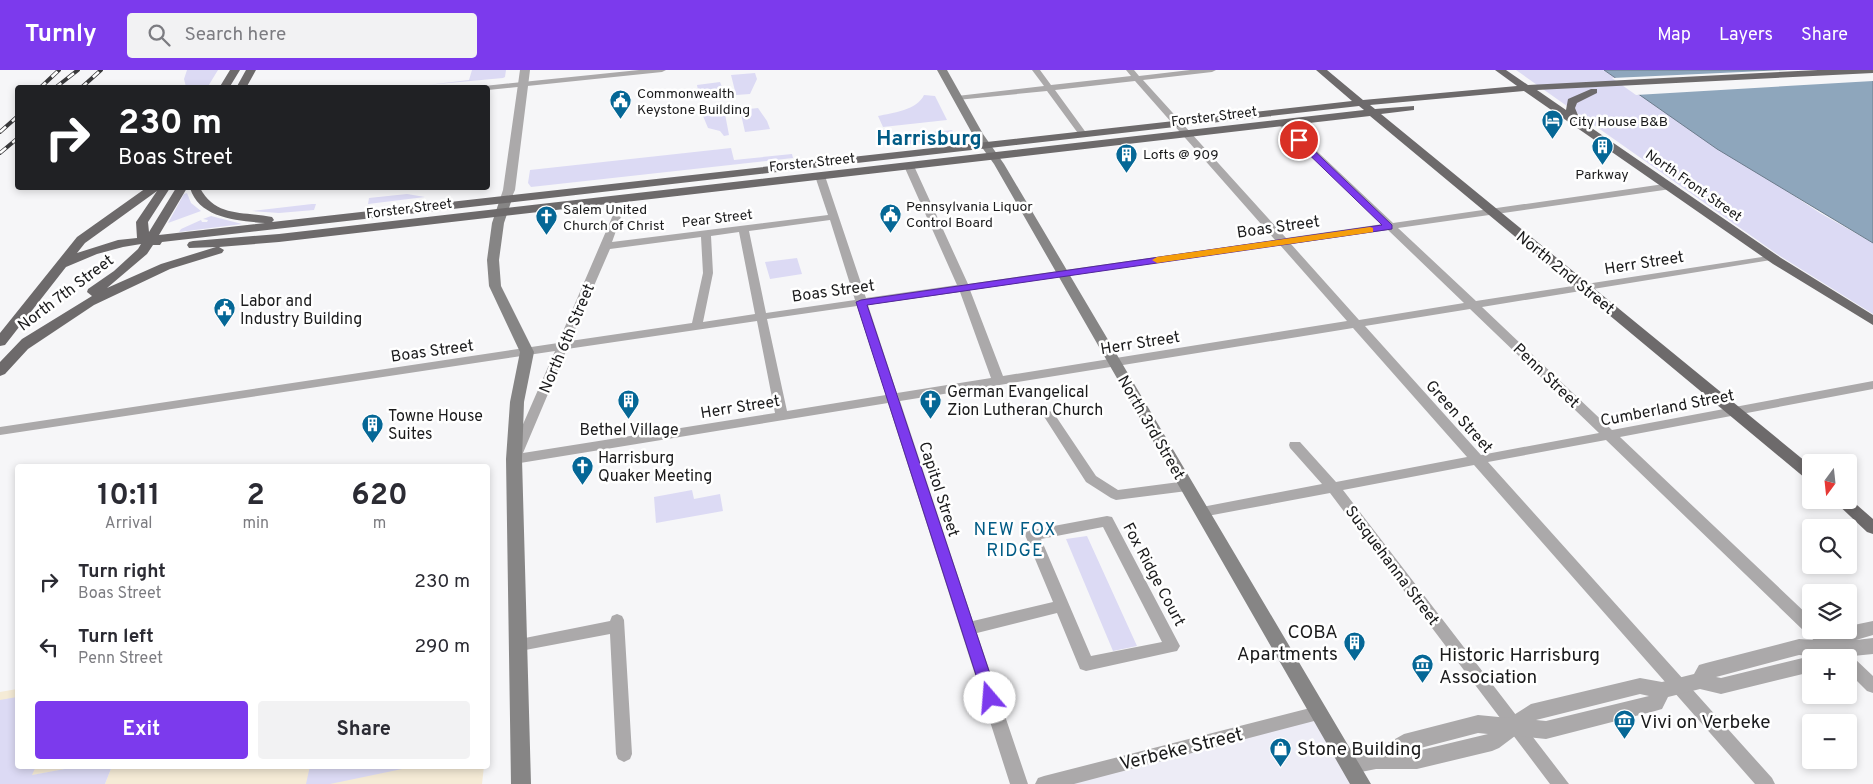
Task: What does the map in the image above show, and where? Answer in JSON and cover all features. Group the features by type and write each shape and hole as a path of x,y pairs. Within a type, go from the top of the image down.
{"main road":[{"path":"226,85 235,70"},
{"path":"243,85 251,70"},
{"name":"North 3rd Street","path":"942,70 1361,784"},
{"name":"North 2nd Street","path":"1321,70 1802,467"},
{"path":"1501,70 1536,80 1610,87 1873,76"},
{"name":"North Front Street","path":"1501,70 1771,257 1873,321"},
{"path":"1610,87 1873,70"},
{"name":"Forster Street","path":"150,240 173,244 198,245 279,238 909,166 1083,134 1361,103 1578,85"},
{"name":"Forster Street","path":"60,265 107,246 506,198 989,150 1187,134 1594,91 1610,87"},
{"path":"1577,124 1570,108 1572,101 1594,91"},
{"name":"North 7th Street","path":"0,342 81,240 150,190"},
{"path":"150,240 142,234 142,222 163,190"},
{"name":"North 7th Street","path":"0,371 19,349 50,323 132,262 150,240 180,190"},
{"path":"196,190 202,201 219,212 262,220 310,221"},
{"path":"506,198 498,223 494,260 495,286 527,352"},
{"path":"19,349 59,321 121,286 145,275 214,251 279,238"},
{"name":"North 6th Street","path":"520,784 522,770 520,645 514,459 517,402 527,352"},
{"path":"1851,509 1873,528"}],"street":[{"path":"506,198 509,190 525,70"},
{"path":"490,87 662,70"},
{"path":"1036,70 1083,134"},
{"path":"958,98 1049,88 1133,74 1212,70"},
{"name":"Green Street","path":"1133,74 1477,460 1671,688 1766,784"},
{"name":"Penn Street","path":"1282,123 1802,618"},
{"path":"909,166 964,288 998,380"},
{"name":"Capitol Street","path":"820,176 1019,784"},
{"name":"Boas Street","path":"0,431 697,326 1671,186"},
{"name":"North 6th Street","path":"514,459 606,246 616,217"},
{"name":"Pear Street","path":"606,246 833,217"},
{"path":"744,228 782,416"},
{"path":"697,326 708,273 706,233"},
{"name":"Herr Street","path":"514,459 1771,257"},
{"name":"Cumberland Street","path":"1202,512 1873,385"},
{"path":"1049,415 1091,479 1116,495 1187,486"},
{"name":"Susquehanna Street","path":"1295,445 1334,487 1560,784"},
{"name":"Fox Ridge Court","path":"1107,521 1172,646 1086,664 1062,606 1032,535 1107,521"},
{"path":"968,629 1062,606"},
{"path":"520,645 617,623 624,754"},
{"path":"1838,649 1851,633 1873,628"},
{"path":"1821,639 1828,649"},
{"path":"1857,650 1873,646"},
{"path":"1700,681 1706,671 1798,647 1807,649"},
{"path":"1351,765 1376,760 1417,760 1492,742 1515,726 1546,730 1655,703 1671,688 1700,681 1721,686 1802,666"},
{"path":"1857,671 1873,686"},
{"name":"Verbeke Street","path":"1044,784 1318,713"}],"shaded area":[{"path":"187,70 218,70 209,85 186,85 184,79"},
{"path":"472,70 506,70 505,77 503,78 427,85 469,80"},
{"path":"1516,70 1604,70 1820,213 1873,243 1873,314 1777,254"},
{"path":"1604,70 1873,70 1873,243 1717,149"},
{"path":"755,73 757,79 750,94 736,95 731,75"},
{"path":"720,82 722,87 721,95 697,97 699,95 697,85"},
{"path":"924,95 935,96 947,120 883,127 878,116 910,107 921,100"},
{"path":"758,108 770,129 745,132 740,110"},
{"path":"725,114 729,135 724,136 720,131 708,128 703,116"},
{"path":"952,130 955,135 950,138 925,143 890,146 886,137"},
{"path":"731,148 734,160 792,154 793,158 531,187 528,183 530,170"},
{"path":"187,193 191,203 201,211 168,223 184,194"},
{"path":"407,194 425,197 368,204 369,198"},
{"path":"316,204 314,210 279,213 252,211"},
{"path":"211,216 242,224 179,232 181,229 201,220 202,222 207,222 208,220 203,219"},
{"path":"797,258 802,274 770,279 765,262"},
{"path":"692,490 694,499 720,494 723,511 656,523 654,497"},
{"path":"1087,536 1137,646 1113,651 1066,539"},
{"path":"15,689 15,769 66,769 0,781 0,692"},
{"path":"15,697 15,769 35,769 32,775 65,769 111,769 105,784 0,784 0,700"},
{"path":"1318,713 1361,784 1044,784"},
{"path":"111,769 484,769 482,784 105,784"},
{"path":"309,769 402,769 330,784 306,784"}],"pier":[{"path":"1788,70 1873,70 1873,81 1636,95 1612,78"}],"railway":[{"path":"43,85 59,70"},
{"path":"59,85 78,70"},
{"path":"84,85 101,70"},
{"path":"0,132 15,119"},
{"path":"0,153 15,140"}],"slow traffic":[{"path":"1157,260 1370,230"}],"place":[{"name":"Commonwealth Keystone Building","path":"621,120"},
{"name":"City House B&B","path":"1553,140"},
{"name":"Parkway","path":"1602,165"},
{"name":"Lofts @ 909","path":"1127,173"},
{"name":"Pennsylvania Liquor Control Board","path":"890,233"},
{"name":"Salem United Church of Christ","path":"547,236"},
{"name":"Labor and Industry Building","path":"224,328"},
{"name":"Bethel Village","path":"629,419"},
{"name":"German Evangelical Zion Lutheran Church","path":"931,419"},
{"name":"Towne House Suites","path":"372,443"},
{"name":"Harrisburg Quaker Meeting","path":"582,485"},
{"name":"COBA Apartments","path":"1354,661"},
{"name":"Historic Harrisburg Association","path":"1423,684"},
{"name":"Vivi on Verbeke","path":"1624,740"},
{"name":"Stone Building","path":"1281,767"}],"district":[{"name":"Harrisburg","path":"929,138"},
{"name":"NEW FOX RIDGE","path":"1015,539"}],"route":[{"path":"990,698 861,302 1389,227 1299,140"}]}
